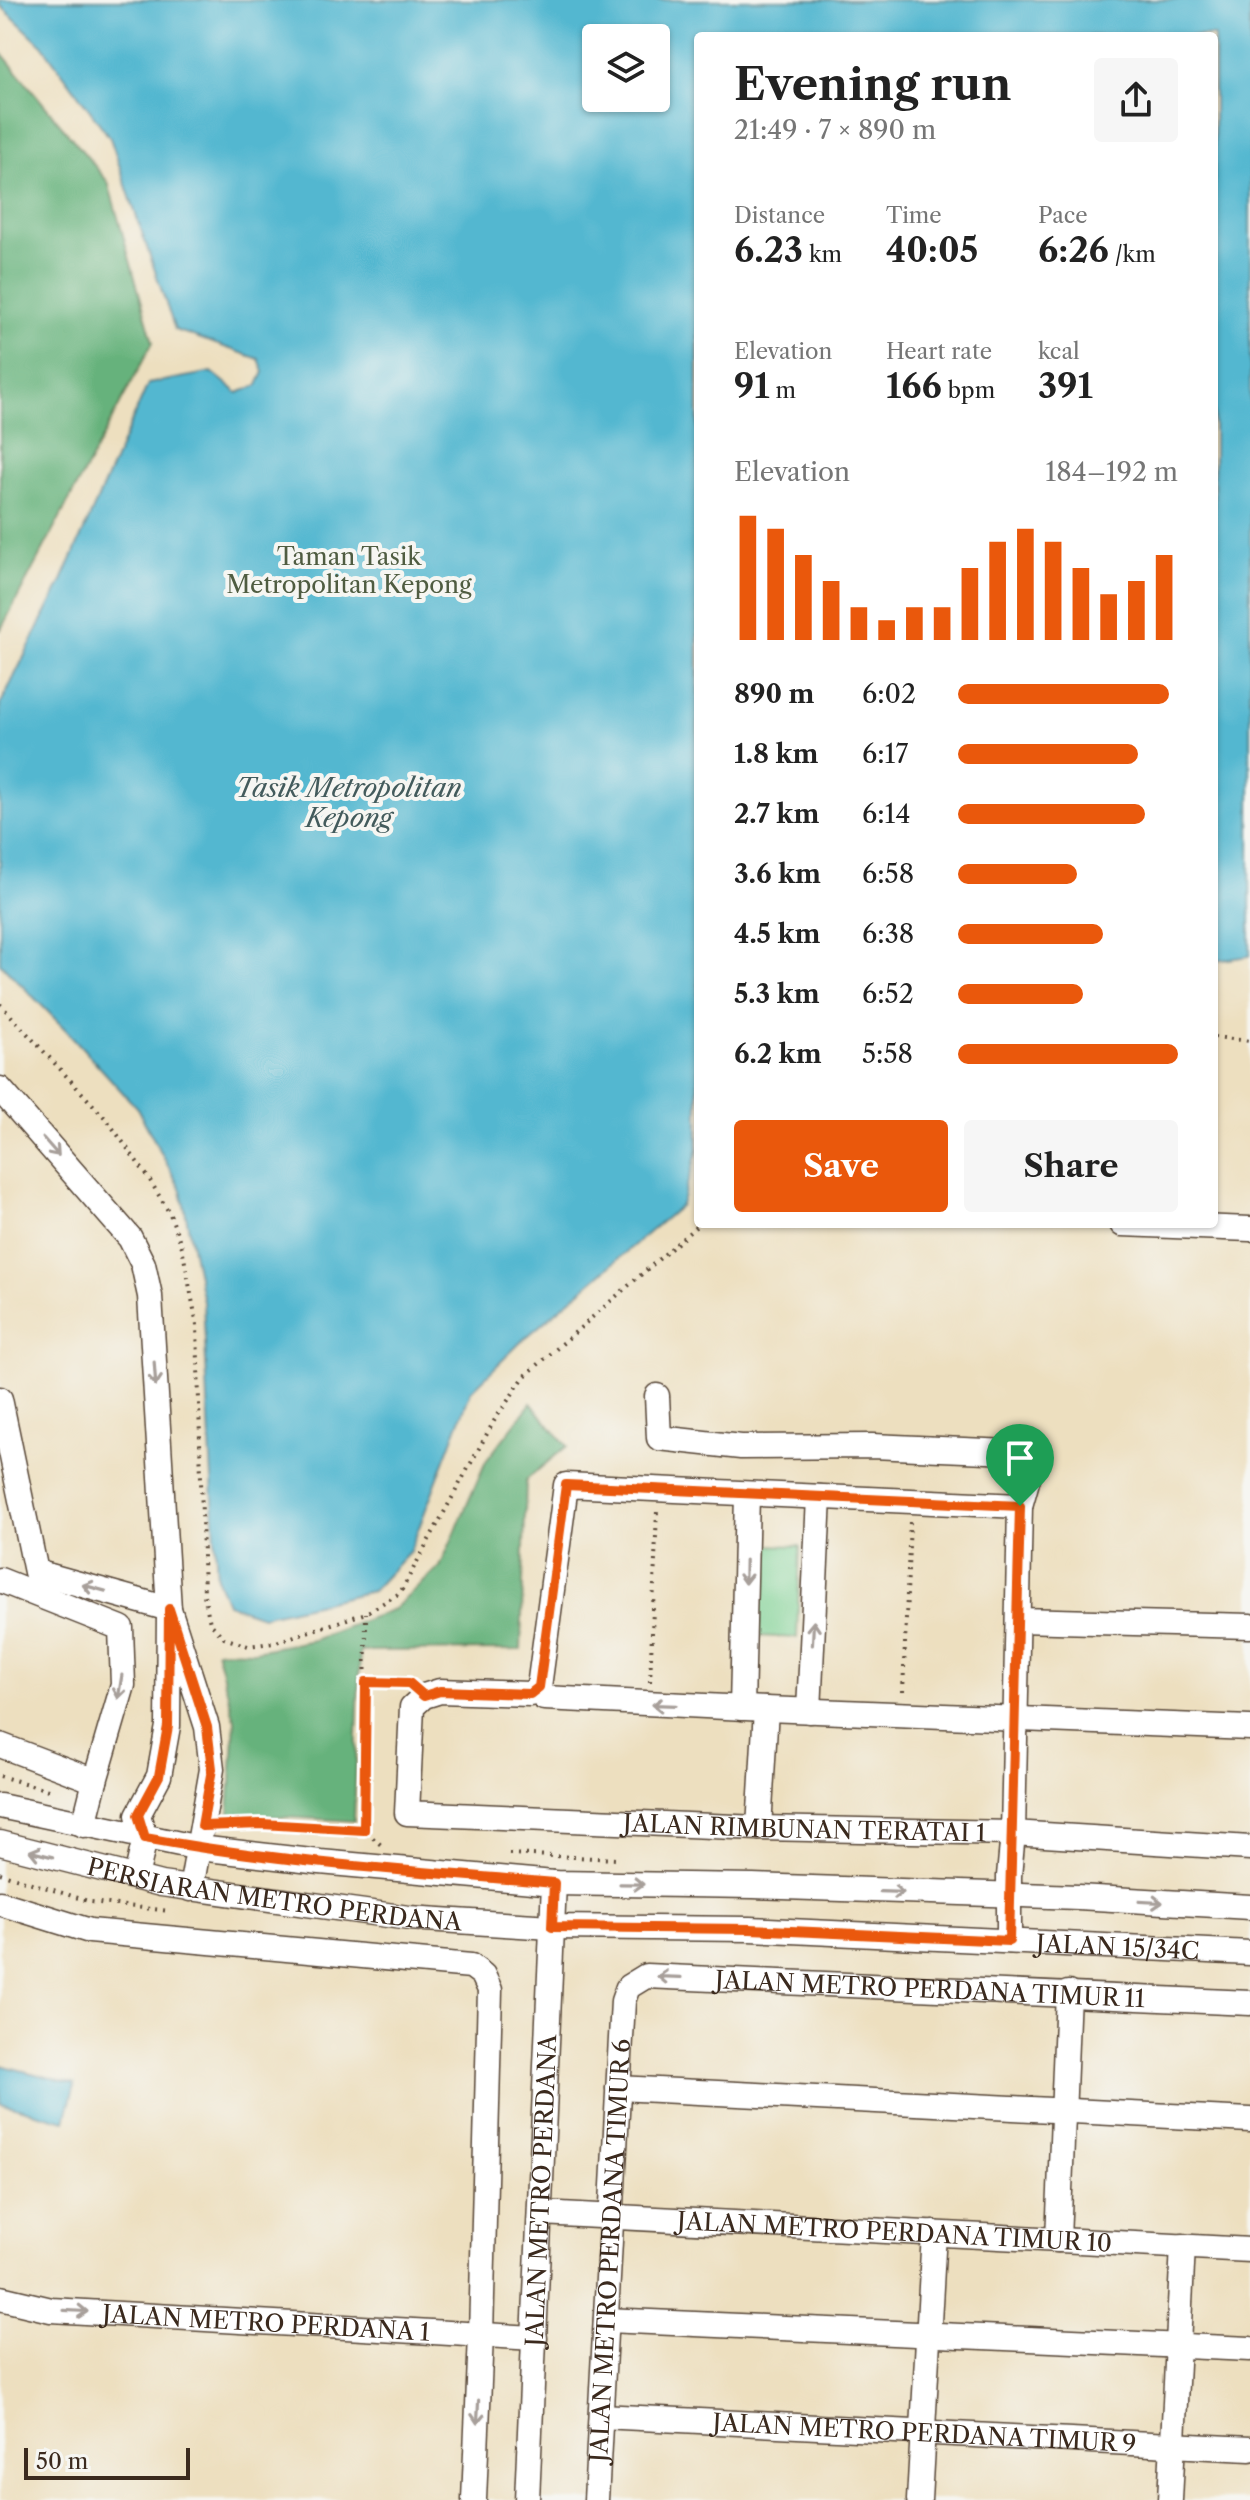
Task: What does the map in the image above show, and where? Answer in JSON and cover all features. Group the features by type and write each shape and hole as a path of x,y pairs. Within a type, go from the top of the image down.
{"street":[{"path":"0,1089 130,1238 143,1264 150,1296 169,1609 168,1726 159,1776 138,1815 145,1838 136,1877"},
{"path":"1218,1228 1250,1229"},
{"path":"657,1396 659,1438 741,1447 872,1446 1035,1453 1020,1506 1009,1941"},
{"path":"0,1399 36,1572 169,1609"},
{"path":"1020,1506 566,1485 539,1687 544,1698 1250,1728"},
{"path":"747,1494 759,1828"},
{"path":"809,1711 819,1497"},
{"path":"0,1580 121,1628 123,1685 89,1803 0,1745"},
{"path":"169,1609 207,1727 212,1769 191,1889"},
{"path":"1018,1620 1250,1626"},
{"path":"424,1696 440,1691 530,1694 539,1687"},
{"name":"JALAN RIMBUNAN TERATAI 1","path":"424,1696 412,1707 407,1813 759,1828 1013,1833 1250,1848"},
{"name":"PERSIARAN METRO PERDANA","path":"0,1806 89,1803 145,1838 201,1837 320,1862 554,1883"},
{"name":"PERSIARAN METRO PERDANA","path":"0,1843 191,1889 409,1918 552,1927"},
{"name":"JALAN 15/34C","path":"554,1883 753,1886 1250,1907"},
{"name":"JALAN METRO PERDANA","path":"527,2500 554,1883"},
{"path":"0,1903 90,1931 471,1966 483,1975 490,1990 474,2500"},
{"name":"JALAN 15/34C","path":"552,1927 750,1929 1250,1953"},
{"name":"JALAN METRO PERDANA TIMUR 11","path":"623,2001 628,1987 646,1976 1250,2003"},
{"path":"1058,2240 1068,1993"},
{"name":"JALAN METRO PERDANA TIMUR 6","path":"596,2500 623,2001"},
{"path":"618,2088 1250,2120"},
{"name":"JALAN METRO PERDANA TIMUR 10","path":"541,2213 1250,2250"},
{"path":"919,2500 934,2233"},
{"path":"1170,2500 1183,2246"},
{"name":"JALAN METRO PERDANA 1","path":"0,2298 51,2310 535,2338"},
{"path":"606,2320 1250,2349"},
{"name":"JALAN METRO PERDANA TIMUR 9","path":"601,2416 1250,2449"}],"path":[{"path":"0,1004 107,1120 162,1202 182,1247 197,1325 204,1595 210,1623 224,1638 248,1646 273,1643 366,1613 400,1593 494,1421 524,1377 694,1228"},
{"path":"1218,1037 1250,1041"},
{"path":"649,1704 658,1490"},
{"path":"902,1715 910,1501"},
{"path":"364,1830 366,1613"},
{"path":"366,1682 409,1683 424,1696"},
{"path":"0,1776 89,1803"},
{"path":"201,1837 262,1824 364,1830 385,1848"},
{"path":"508,1854 616,1859"}],"green space":[{"path":"0,51 108,182 153,342 0,631"},
{"path":"531,1403 567,1446 526,1480 521,1650 360,1651 354,1821 229,1814 235,1720 216,1650 255,1651 313,1640 394,1609 440,1567 486,1461"},
{"path":"761,1545 800,1546 797,1638 757,1636"}],"water":[{"name":"Tasik Metropolitan Kepong","path":"0,0 1250,0 1250,956 1218,960 1218,32 694,32 694,1163 681,1205 523,1340 471,1391 410,1551 372,1591 262,1616 227,1604 217,1579 203,1302 181,1190 137,1108 0,963 0,705 61,583 148,384 212,372 238,393 258,385 264,372 259,359 175,330 110,138 42,45 0,5"},
{"path":"0,2065 75,2084 65,2121 0,2103"}],"route":[{"path":"566,1485 1020,1506 1009,1941 750,1929 552,1927 554,1883 320,1862 199,1848 145,1838 138,1815 159,1776 168,1726 169,1609 207,1727 212,1769 202,1826 262,1824 364,1830 366,1682 409,1683 424,1696 440,1691 530,1694 539,1687 566,1485"}],"park label":[{"name":"Taman Tasik Metropolitan Kepong","path":"349,570"}]}
